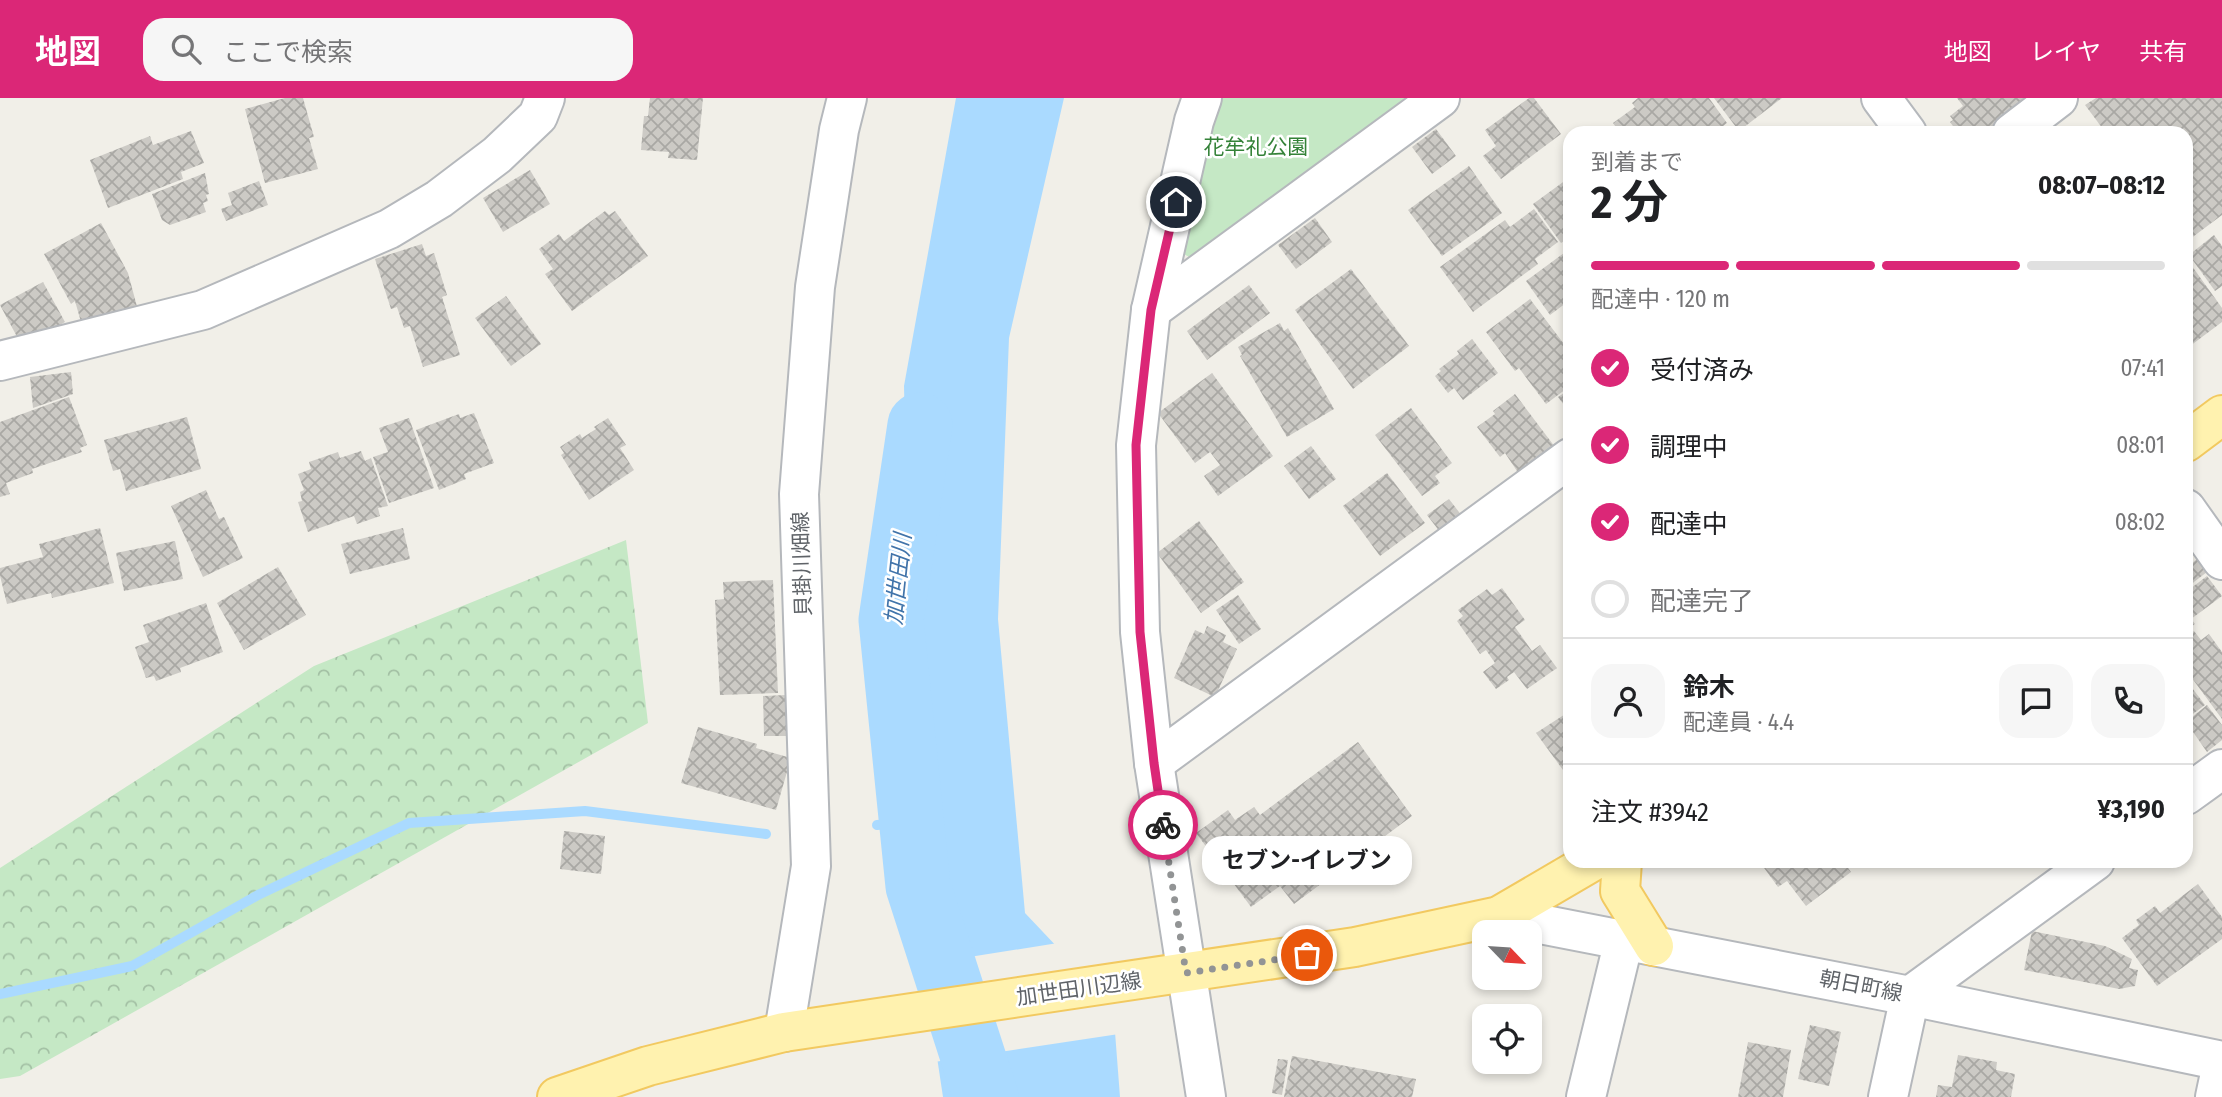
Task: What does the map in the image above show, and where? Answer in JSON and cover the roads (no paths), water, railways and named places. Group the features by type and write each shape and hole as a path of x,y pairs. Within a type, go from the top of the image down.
{"main road":[{"path":"2193,437 2222,415"},
{"name":"加世田川辺線","path":"557,1097 648,1066 784,1032 1355,947 1499,916 1580,868"},
{"path":"1622,868 1620,891 1639,943"}],"street":[{"path":"0,361 203,310 389,229 439,199 497,155 538,116 545,98"},
{"name":"貝掛川畑線","path":"784,1032 811,866 799,494 815,287 839,130 847,98"},
{"path":"1202,98 1194,121 1151,310 1136,445 1140,632 1154,763 1206,1097"},
{"path":"1151,310 1440,98"},
{"path":"1881,98 1903,126"},
{"path":"2021,126 2058,98"},
{"path":"1154,763 1563,463"},
{"path":"2193,519 2222,560"},
{"path":"2193,790 2222,769"},
{"path":"1888,1097 1910,996 2085,868"},
{"name":"朝日町線","path":"1499,916 1910,996 2222,1063"},
{"path":"1586,1097 1639,943"},
{"path":"2215,1097 2222,1063"}],"water":[{"path":"956,98 1064,98 1009,338 998,619 1025,913 1113,1006 1120,1097 943,1097 916,918 904,386"}],"waterway":[{"name":"加世田川","path":"920,425 891,620 918,886 986,1097"},
{"path":"0,994 132,966 258,895 409,823 585,811 766,834"},
{"path":"877,825 912,822"}],"place":[{"name":"セブン-イレブン","path":"1307,955"}],"park label":[{"name":"花牟礼公園","path":"1256,147"}]}
